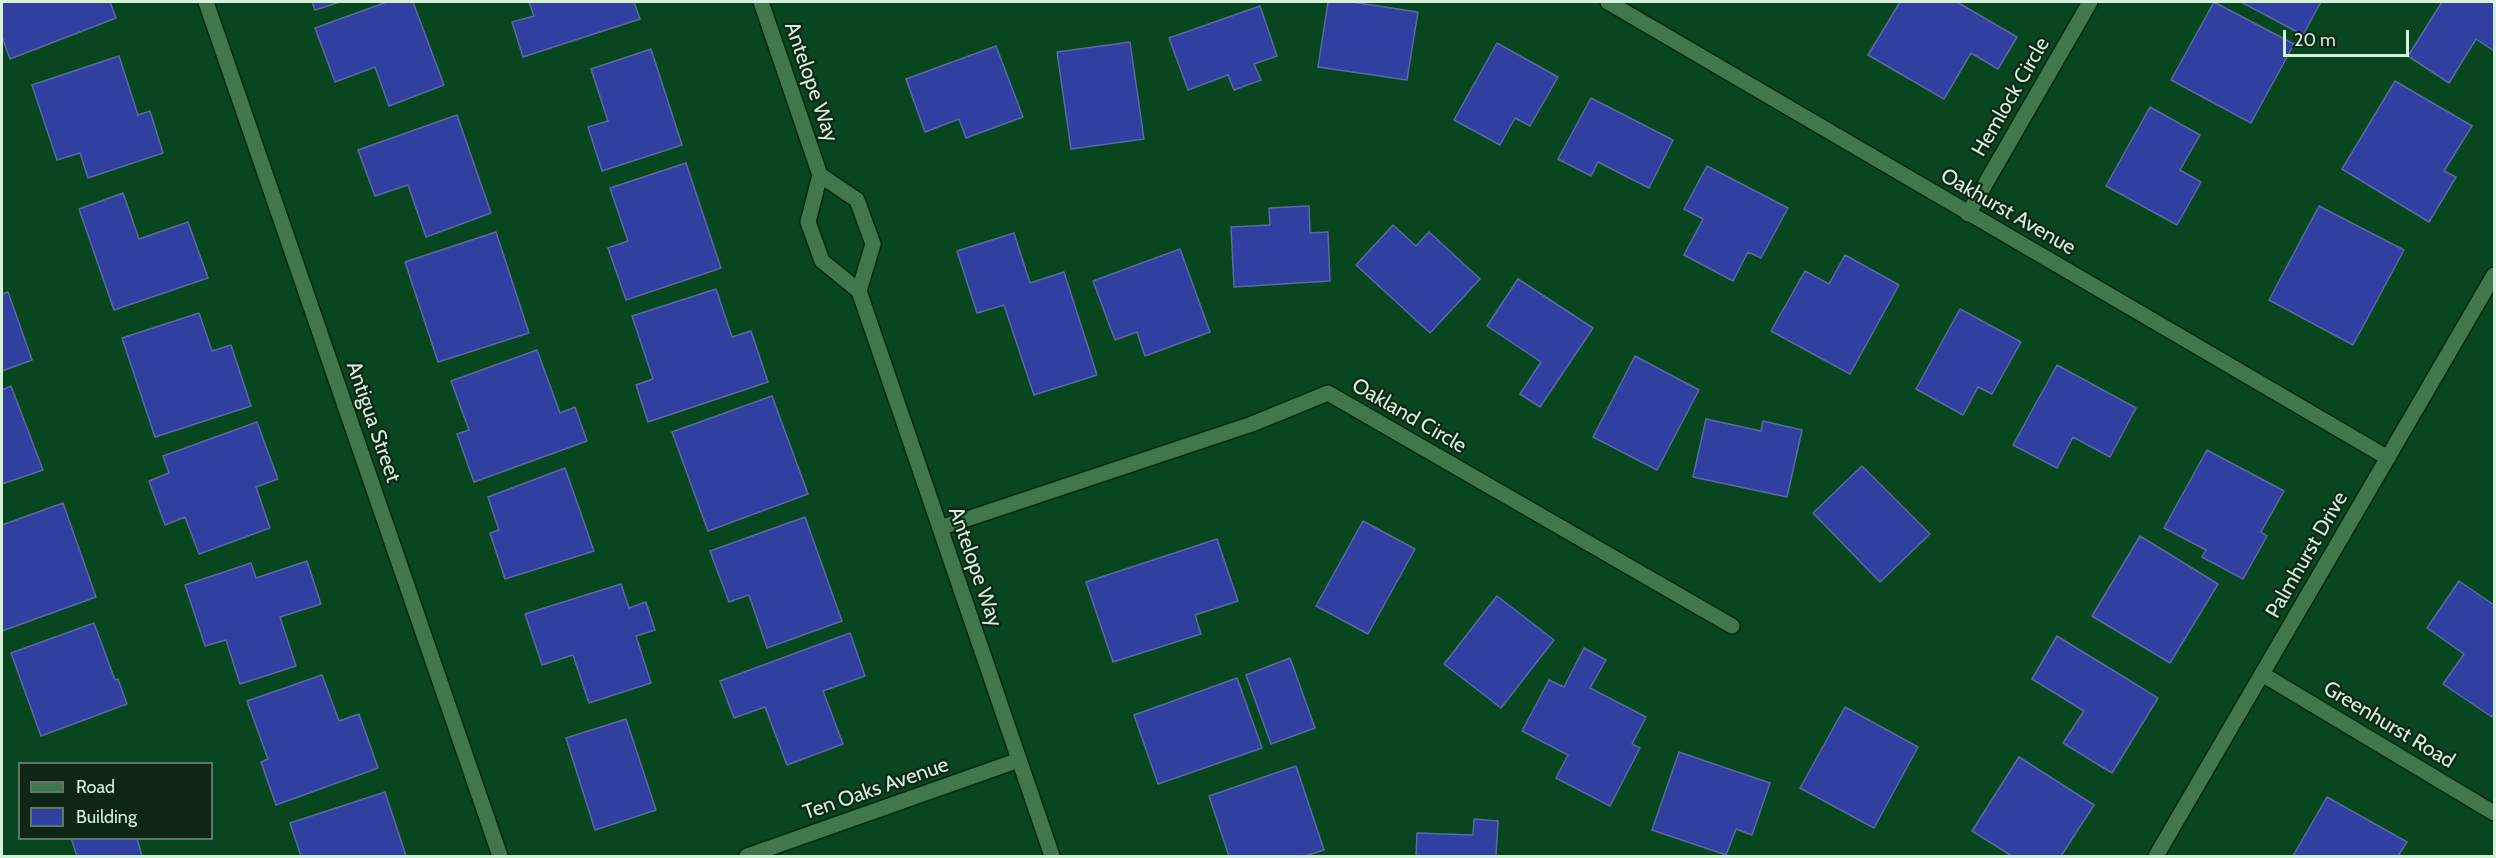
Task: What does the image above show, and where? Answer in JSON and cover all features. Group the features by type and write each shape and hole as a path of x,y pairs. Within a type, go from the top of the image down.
{"street":[{"name":"Antigua Street","path":"206,2 500,856"},
{"name":"Antelope Way","path":"761,2 820,175 808,222 822,261 859,291 1052,856"},
{"name":"Oakhurst Avenue","path":"1608,2 2388,458"},
{"name":"Hemlock Circle","path":"1968,214 2090,2"},
{"name":"Antelope Way","path":"820,175 857,200 873,244 859,291"},
{"name":"Palmhurst Drive","path":"2156,856 2494,275"},
{"name":"Oakland Circle","path":"940,528 1252,424 1328,393 1732,626"},
{"name":"Greenhurst Road","path":"2262,674 2494,813"},
{"name":"Ten Oaks Avenue","path":"747,856 1019,760"}],"building":[{"path":"2,2 110,2 116,18 10,59 2,37"},
{"path":"312,2 340,2 315,10"},
{"path":"387,2 413,2 444,85 389,106 375,67 335,82 315,28"},
{"path":"529,2 634,2 640,19 523,57 512,22 534,16"},
{"path":"1328,2 1352,2 1418,12 1407,80 1318,67"},
{"path":"1900,2 1957,2 2017,37 1998,69 1971,53 1944,99 1868,55"},
{"path":"2214,2 2294,44 2251,123 2171,80"},
{"path":"2241,2 2321,2 2303,35"},
{"path":"2442,2 2494,2 2494,51 2476,39 2449,83 2408,56"},
{"path":"1260,6 1277,56 1254,64 1261,80 1234,90 1228,75 1188,90 1169,38"},
{"path":"1130,42 1144,139 1071,149 1057,52"},
{"path":"1497,43 1558,77 1530,126 1515,118 1500,145 1454,120"},
{"path":"996,46 1023,117 966,138 959,119 925,132 906,79"},
{"path":"651,49 682,145 602,171 588,127 608,121 591,69"},
{"path":"119,56 138,115 150,111 163,153 88,178 80,153 57,160 32,85"},
{"path":"2395,81 2472,126 2444,171 2456,177 2429,222 2342,169"},
{"path":"1591,98 1673,140 1649,188 1598,162 1591,176 1558,159"},
{"path":"2150,107 2200,135 2180,170 2201,182 2177,225 2106,186"},
{"path":"457,115 491,213 426,237 408,185 375,196 358,150"},
{"path":"686,163 721,268 626,300 608,248 628,241 610,188"},
{"path":"1707,166 1788,208 1761,258 1748,252 1733,281 1684,255 1703,219 1684,209"},
{"path":"123,193 139,239 188,222 208,278 114,310 79,209"},
{"path":"1309,206 1310,233 1328,232 1330,281 1234,287 1231,227 1270,225 1269,208"},
{"path":"2319,206 2404,250 2353,345 2269,300"},
{"path":"1393,225 1416,246 1429,232 1480,279 1430,333 1356,265"},
{"path":"496,232 529,333 438,362 405,262"},
{"path":"1014,233 1030,283 1064,272 1097,375 1034,395 1004,305 977,313 957,251"},
{"path":"1180,249 1210,332 1145,356 1137,332 1115,340 1093,281"},
{"path":"1845,255 1899,285 1850,374 1771,331 1805,271 1829,284"},
{"path":"1518,279 1593,328 1540,407 1520,394 1541,362 1487,326"},
{"path":"716,289 732,337 751,331 768,382 648,422 636,385 653,379 632,316"},
{"path":"8,292 32,360 2,371 2,294"},
{"path":"1960,309 2021,342 1992,394 1978,387 1963,415 1916,389"},
{"path":"199,313 212,351 231,345 251,406 155,437 122,338"},
{"path":"537,350 560,413 575,407 587,441 474,482 457,434 469,430 451,381"},
{"path":"1635,356 1699,390 1657,470 1593,437"},
{"path":"2057,365 2136,408 2110,457 2073,437 2057,468 2013,445"},
{"path":"11,386 43,470 2,484 2,390"},
{"path":"772,396 808,494 708,531 672,432"},
{"path":"1706,419 1761,431 1763,421 1802,430 1787,497 1693,477"},
{"path":"257,422 278,479 256,487 270,528 199,554 185,517 165,525 149,481 169,473 163,456"},
{"path":"2207,450 2284,491 2261,532 2267,536 2243,579 2202,557 2206,550 2164,528"},
{"path":"1862,466 1930,534 1880,582 1813,513"},
{"path":"565,468 594,551 505,579 490,533 499,530 488,497"},
{"path":"63,503 96,597 2,631 2,525"},
{"path":"805,517 842,621 767,648 749,595 729,602 710,551"},
{"path":"1363,521 1415,549 1368,634 1316,606"},
{"path":"2140,536 2218,584 2170,663 2092,616"},
{"path":"1217,539 1238,601 1195,615 1201,634 1113,662 1086,582"},
{"path":"307,561 321,604 280,617 296,666 240,684 226,640 205,646 185,585 251,563 256,578"},
{"path":"2459,581 2494,605 2494,713 2492,717 2443,684 2464,654 2427,628"},
{"path":"621,584 629,608 646,602 655,630 636,636 651,683 589,703 573,655 542,665 525,614"},
{"path":"1497,596 1554,640 1501,708 1444,664"},
{"path":"94,623 115,680 118,679 127,704 41,736 11,653"},
{"path":"850,633 865,676 823,691 843,744 787,765 765,707 734,718 720,681"},
{"path":"2057,636 2158,698 2112,773 2063,743 2084,711 2032,679"},
{"path":"1584,648 1606,660 1590,688 1646,717 1632,744 1640,748 1610,806 1556,778 1568,755 1522,731 1549,680 1564,687"},
{"path":"1290,658 1315,728 1271,744 1246,675"},
{"path":"322,675 339,721 359,714 378,768 276,805 261,762 268,759 247,701"},
{"path":"1237,678 1262,748 1158,784 1134,715"},
{"path":"1845,707 1918,747 1874,828 1800,788"},
{"path":"626,719 656,810 595,830 566,738"},
{"path":"1679,752 1770,783 1752,835 1736,829 1726,855 1652,830"},
{"path":"2019,757 2094,805 2061,856 2012,856 1972,831"},
{"path":"1296,766 1324,850 1305,856 1229,856 1209,796"},
{"path":"385,792 406,856 301,856 290,823"},
{"path":"2327,797 2407,842 2398,856 2293,856"},
{"path":"1474,819 1498,821 1496,856 1416,856 1417,833 1473,835"},
{"path":"72,840 138,840 142,856 77,856"}]}
